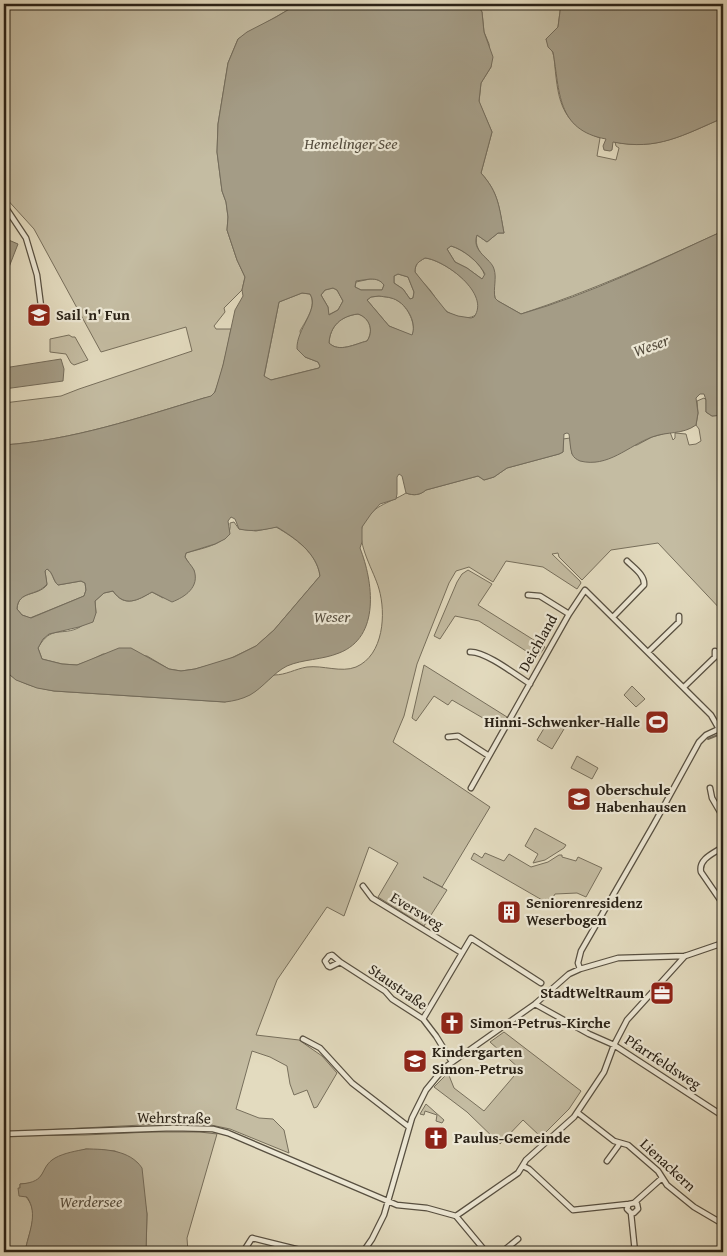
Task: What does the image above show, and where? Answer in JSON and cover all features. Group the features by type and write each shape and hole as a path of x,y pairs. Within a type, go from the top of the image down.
{"street":[{"path":"4,205 26,238 37,275 41,306"},
{"path":"613,616 644,586 642,576 627,561"},
{"name":"Deichland","path":"471,788 569,614 585,590 711,714 721,728"},
{"name":"Deichland","path":"528,595 540,596 569,614"},
{"path":"648,652 679,622 679,616"},
{"path":"684,687 715,657 715,651"},
{"name":"Deichland","path":"470,652 476,652 486,657 530,684"},
{"path":"580,969 578,963 581,951 699,742 706,735 721,728"},
{"path":"448,737 458,736 489,756"},
{"path":"710,788 712,798 723,817"},
{"path":"723,847 702,862 700,866 700,872 723,904"},
{"name":"Eversweg","path":"364,886 372,898 462,953"},
{"path":"423,1019 471,938 541,983"},
{"path":"363,1252 379,1227 389,1201 409,1127 426,1090 437,1075 452,1062 535,1004 569,974 580,969 618,958 685,956 723,943"},
{"path":"486,1252 456,1216 518,1173 526,1160 578,1113 604,1072 614,1045 627,1020 685,956"},
{"name":"Staustraße","path":"340,962 385,991 392,999 423,1019 452,1062"},
{"name":"Pfarrfeldsweg","path":"535,1004 589,1034 614,1045 723,1116"},
{"path":"303,1039 320,1048 352,1084 409,1127"},
{"name":"Lienackern","path":"578,1113 614,1141 628,1145 658,1171 667,1185 694,1207 723,1224"},
{"name":"Wehrstraße","path":"4,1134 173,1128 213,1129 228,1133 397,1205 427,1208 456,1216"},
{"name":"Lienackern","path":"607,1161 619,1142"},
{"path":"524,1166 573,1210 631,1203 637,1204 638,1210 631,1213"},
{"path":"635,1252 631,1213 627,1209 631,1203 662,1178"},
{"path":"243,1252 252,1238 308,1252"},
{"path":"502,1252 518,1239"},
{"path":"367,1246 369,1252"}],"shaded area":[{"path":"13,4 298,4 238,39 228,63 218,124 217,152 222,191 228,217 227,230 245,277 242,290 224,308 225,312 214,326 216,329 231,329 221,375 215,392 212,396 80,433 4,445 4,403 61,396 192,351 186,327 101,352 34,229 4,196 4,11"},
{"path":"477,4 561,4 558,27 546,39 553,55 559,96 568,116 576,125 600,138 597,156 616,160 619,148 615,142 630,144 657,143 683,135 723,118 723,231 623,276 521,314 498,301 495,298 488,260 480,252 476,242 477,235 487,242 498,233 504,233 495,194 481,173 492,132 479,102 481,83 491,67 489,44 484,32 482,12"},
{"path":"451,246 471,258 480,266 485,276 482,279 455,262 447,249"},
{"path":"425,258 451,269 468,283 478,300 479,308 474,316 458,316 442,307 415,272 417,264"},
{"path":"398,274 408,277 414,292 413,298 410,299 403,289 394,283 394,276"},
{"path":"370,279 381,282 384,285 382,290 361,290 355,287 356,282"},
{"path":"333,288 337,290 343,301 338,310 328,315 328,307 321,295 325,290"},
{"path":"302,293 310,294 312,299 310,313 300,331 305,357 318,362 320,366 319,368 271,380 264,377 279,302"},
{"path":"379,296 394,299 405,307 411,317 412,336 389,326 367,300 371,297"},
{"path":"358,314 365,318 370,325 367,341 342,348 329,343 334,327 338,323 346,317"},
{"path":"69,335 75,337 88,360 74,365 66,354 50,352 50,339"},
{"path":"704,398 706,400 706,412 712,416 723,415 723,612 658,543 611,550 582,580 559,557 558,553 552,554 580,581 581,583 577,589 543,567 506,561 493,582 469,567 456,571 449,583 417,664 404,716 393,742 490,807 442,887 423,877 447,890 424,926 378,897 398,863 369,847 344,916 327,907 277,980 256,1035 299,1040 322,1056 337,1073 317,1107 314,1108 307,1090 294,1095 287,1066 270,1057 252,1051 236,1109 259,1118 273,1119 284,1130 289,1153 230,1129 211,1125 181,1123 4,1132 4,670 27,684 54,691 225,702 260,687 274,675 307,667 350,669 356,667 372,653 381,632 382,610 379,589 364,550 361,534 365,520 375,510 406,493 419,494 426,490 478,476 484,480 494,477 507,468 559,454 563,452 563,439 570,438 572,454 637,445 652,437 670,432 673,440 675,433 686,434 689,445 696,444 701,441 699,429 696,425 697,401"},
{"path":"234,522 239,529 256,531 276,527 283,531 310,553 315,560 320,576 274,630 256,646 225,661 181,671 169,669 147,656 103,654 77,665 62,664 42,659 38,648 43,641 52,633 74,630 80,627 96,613 95,601 104,593 113,591 117,596 126,601 142,598 152,592 163,598 194,571 185,557 186,553 208,547 222,540 230,530 230,523"},
{"path":"47,569 51,572 58,585 81,581 85,583 86,590 84,596 30,618 22,615 17,609 18,603 24,596 43,589 47,585 45,571"},
{"path":"468,570 492,584 478,605 545,647 537,658 479,621 455,616 440,639 434,636 457,582 462,574"},
{"path":"424,665 507,717 500,728 452,700 448,705 434,696 416,721 412,718"},
{"path":"632,686 645,699 636,707 624,695"},
{"path":"549,720 564,729 552,749 537,740"},
{"path":"577,756 598,768 592,779 571,768"},
{"path":"535,828 566,845 545,860 533,863 538,854 525,846"},
{"path":"474,853 482,858 485,853 504,861 509,854 531,867 562,855 562,857 576,861 578,857 602,868 586,897 577,893 555,894 549,904 471,859"},
{"path":"504,1032 581,1091 569,1109 541,1137 523,1120 500,1144 467,1112 434,1087 448,1073 454,1088 484,1111 520,1069 490,1042"},
{"path":"426,1104 444,1120 442,1123 436,1121 437,1115 425,1111 424,1115 420,1114"},
{"name":"Werdersee","path":"151,1132 217,1134 187,1238 188,1252 146,1252 147,1214 138,1163 115,1151 86,1149 52,1160 38,1180 33,1183 20,1184 20,1191 31,1205 33,1220 25,1252 4,1252 4,1136"}],"water":[{"path":"298,4 477,4 482,12 484,32 493,57 491,67 481,83 479,101 492,132 481,173 495,194 504,233 498,233 487,242 477,235 476,241 479,250 494,269 495,298 521,314 598,287 723,231 723,415 712,416 706,412 704,394 700,394 696,398 698,413 696,425 680,432 652,437 609,459 590,462 580,461 575,458 572,454 569,434 567,433 564,434 563,452 507,468 494,477 484,480 478,476 414,495 406,493 402,476 399,474 397,477 396,499 380,504 362,527 360,548 368,576 370,607 368,621 362,634 352,645 339,653 287,666 277,672 255,692 244,698 225,702 54,691 37,688 16,680 4,670 4,445 55,438 105,427 211,396 215,392 235,310 243,296 242,290 245,277 227,230 228,217 222,191 217,152 218,124 228,63 238,39 247,32","holes":["451,246 461,250 470,257 485,274 482,279 455,262 447,249","425,258 434,260 454,271 471,289 476,298 478,308 474,317 458,316 447,312 415,272 416,265","398,274 408,277 414,292 413,298 410,299 403,289 394,283 394,276","370,279 378,280 384,285 382,290 361,290 355,287 356,281","333,288 337,290 343,301 338,310 329,315 328,307 321,295 325,290","302,293 310,294 312,306 300,334 297,349 305,357 318,362 319,368 271,380 264,376 279,302","371,297 388,297 402,304 408,311 412,321 412,335 389,326 367,300","358,314 365,318 370,325 367,341 342,348 329,343 334,327 346,317","231,517 235,519 239,529 258,530 277,527 304,547 315,560 318,568 320,576 274,630 256,646 234,657 195,669 181,671 169,669 131,648 119,648 77,665 62,664 42,659 38,648 43,639 49,634 93,622 96,613 95,601 104,593 113,591 127,601 137,600 152,592 172,602 182,597 190,590 195,581 194,570 185,557 186,553 225,539 230,534 228,521","47,569 51,572 58,585 81,581 85,583 86,590 84,596 31,618 22,615 17,609 21,599 47,584 45,571"]},
{"path":"561,4 578,6 582,4 723,4 723,118 670,140 644,144 613,142 612,150 604,150 603,146 606,139 590,134 578,127 569,118 563,107 553,52 548,47 546,39 558,27"},
{"path":"4,238 18,244 4,280"},
{"path":"61,359 64,369 63,381 4,389 4,368"},
{"name":"Werdersee","path":"86,1149 109,1150 124,1154 131,1157 142,1168 147,1214 146,1252 25,1252 32,1224 32,1210 27,1197 19,1196 18,1188 20,1188 20,1184 29,1183 39,1178 46,1166 55,1158 66,1153"}],"waterway":[{"path":"708,739 718,735"}],"place":[{"name":"Sail 'n' Fun","path":"39,315"},
{"name":"Hinni-Schwenker-Halle","path":"657,722"},
{"name":"Oberschule Habenhausen","path":"579,799"},
{"name":"Seniorenresidenz Weserbogen","path":"509,912"},
{"name":"StadtWeltRaum","path":"662,993"},
{"name":"Simon-Petrus-Kirche","path":"452,1023"},
{"name":"Kindergarten Simon-Petrus","path":"415,1061"},
{"name":"Paulus-Gemeinde","path":"436,1138"}],"water label":[{"name":"Hemelinger See","path":"351,143"},
{"name":"Weser","path":"651,345"},
{"name":"Weser","path":"332,616"}]}
